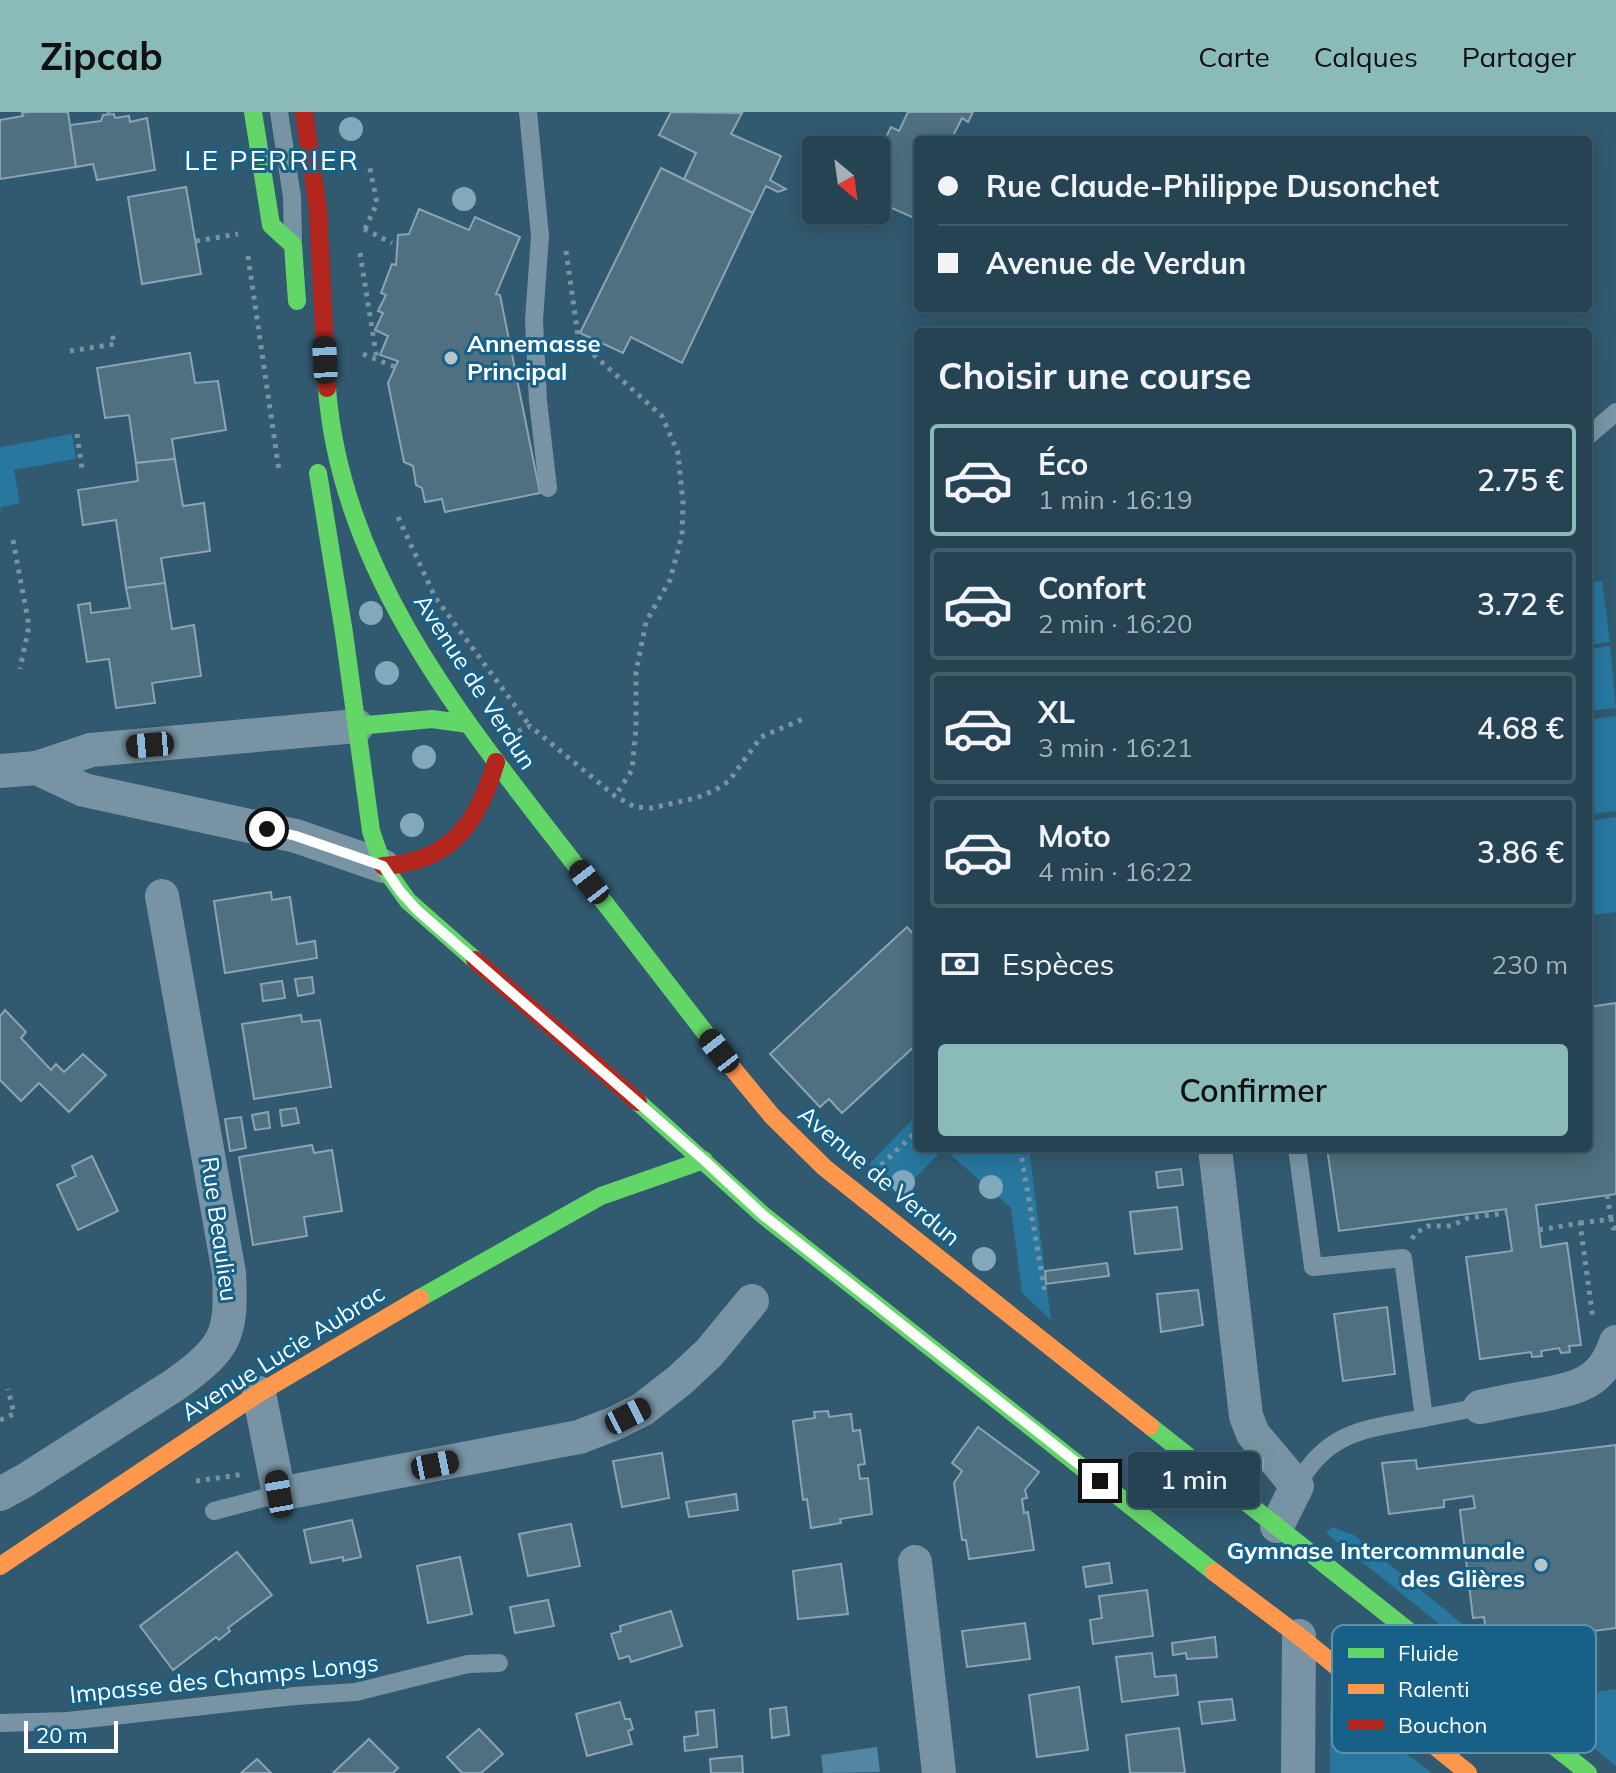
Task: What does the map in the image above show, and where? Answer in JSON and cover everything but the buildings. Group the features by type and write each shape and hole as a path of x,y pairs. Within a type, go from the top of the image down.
{"street":[{"path":"253,112 271,225 293,245 299,316"},
{"name":"Avenue de Verdun","path":"304,112 319,222 327,392 340,468 359,529 401,619 468,724 738,1075 780,1125 825,1168 1402,1625"},
{"path":"316,457 371,831 383,866 400,891 417,910 763,1215 1332,1663"},
{"path":"0,771 37,768 91,750 432,719 468,724"},
{"path":"37,768 84,790 296,836 383,866 419,863 452,843 480,805 496,762"},
{"name":"Rue Beaulieu","path":"0,1494 199,1368 226,1336 231,1315 229,1273 162,896"},
{"path":"636,1100 645,1110 644,1128"},
{"path":"1215,1152 1246,1416 1253,1434 1297,1486 1277,1526"},
{"name":"Avenue Lucie Aubrac","path":"0,1566 259,1393 473,1266 601,1196 704,1160"},
{"name":"Avenue Lucie Aubrac","path":"601,1196 624,1167"},
{"path":"259,1393 279,1494 579,1437 613,1424 643,1409 680,1380 709,1353 752,1301"},
{"path":"1480,1407 1574,1388 1608,1357"},
{"path":"915,1562 939,1773"},
{"path":"1298,1773 1299,1636"},
{"path":"1443,1753 1468,1773"},
{"name":"Avenue de Verdun","path":"1563,1753 1588,1773"}],"lane":[{"path":"279,112 292,197 293,245"},
{"path":"528,112 540,236 534,320 538,401 548,488"},
{"path":"1592,433 1616,412"},
{"path":"1298,1152 1313,1267 1403,1258 1424,1418"},
{"path":"1297,1486 1316,1455 1342,1437 1480,1407"},
{"path":"214,1511 279,1494"},
{"name":"Impasse des Champs Longs","path":"0,1723 68,1721 356,1692 468,1664 499,1663"}],"path":[{"path":"365,229 377,203 369,164"},
{"path":"357,234 356,224 392,243"},
{"path":"196,241 245,233"},
{"path":"359,243 377,360"},
{"path":"565,246 578,336 596,357 662,416 678,453 683,504 682,535 670,580 646,622 636,672 632,770 615,796"},
{"path":"247,248 280,475"},
{"path":"70,351 115,344 111,332"},
{"path":"357,363 354,350 395,367"},
{"path":"77,434 82,469"},
{"path":"398,516 435,597 530,726 615,796 635,807 652,808 696,798 729,781 761,737 803,719"},
{"path":"13,540 29,626 20,669"},
{"path":"484,746 530,726"},
{"path":"876,1169 914,1134"},
{"path":"1021,1152 1054,1350"},
{"path":"1607,1195 1613,1228 1616,1228"},
{"path":"1403,1258 1415,1234 1427,1226 1451,1226 1468,1218 1507,1213"},
{"path":"1539,1230 1611,1219"},
{"path":"1580,1223 1608,1357"},
{"path":"0,1420 14,1414 8,1389"}],"shaded area":[{"path":"72,434 76,459 14,470 20,503 1,507 0,514 0,447"},
{"path":"1602,581 1610,642 1592,644 1592,582"},
{"path":"1610,646 1616,708 1592,711 1592,648"},
{"path":"1616,716 1616,811 1592,814 1592,719"},
{"path":"1616,817 1616,912 1592,915 1592,820"},
{"path":"914,1118 914,1152 941,1152 898,1195 869,1164"},
{"path":"947,1152 1030,1152 1051,1320 1022,1293 1011,1208"},
{"path":"1332,1527 1354,1535 1464,1625 1441,1625 1326,1533"},
{"path":"1616,1689 1616,1766 1596,1750 1596,1692"},
{"path":"1330,1705 1332,1753 1405,1753 1432,1773 1330,1773"},
{"path":"877,1747 880,1772 823,1773 821,1755"}],"traffic: fast":[{"path":"253,112 271,225 293,245 297,301"},
{"path":"327,388 336,453 354,515 379,575 409,632 481,742 734,1070"},
{"path":"318,473 371,831 383,866 408,901 475,960"},
{"path":"357,726 432,719 468,724"},
{"path":"638,1102 763,1215 1214,1572"},
{"path":"420,1298 601,1196 704,1160"},
{"path":"1150,1426 1401,1625"},
{"path":"1563,1753 1588,1773"}],"traffic: slow":[{"path":"734,1070 772,1116 825,1168 1150,1426"},
{"path":"0,1566 259,1393 420,1298"},
{"path":"1214,1572 1332,1663"},
{"path":"1443,1753 1468,1773"}],"traffic: jam":[{"path":"304,112 318,210 327,388"},
{"path":"383,866 427,857 458,835 480,803 496,762"},
{"path":"475,960 638,1102"}],"place":[{"name":"Annemasse Principal","path":"451,358"},
{"name":"Gymnase Intercommunale des Glières","path":"1541,1565"}],"district":[{"name":"LE PERRIER","path":"272,160"}],"route":[{"path":"267,829 383,866 417,910 763,1215 1100,1481"}]}
